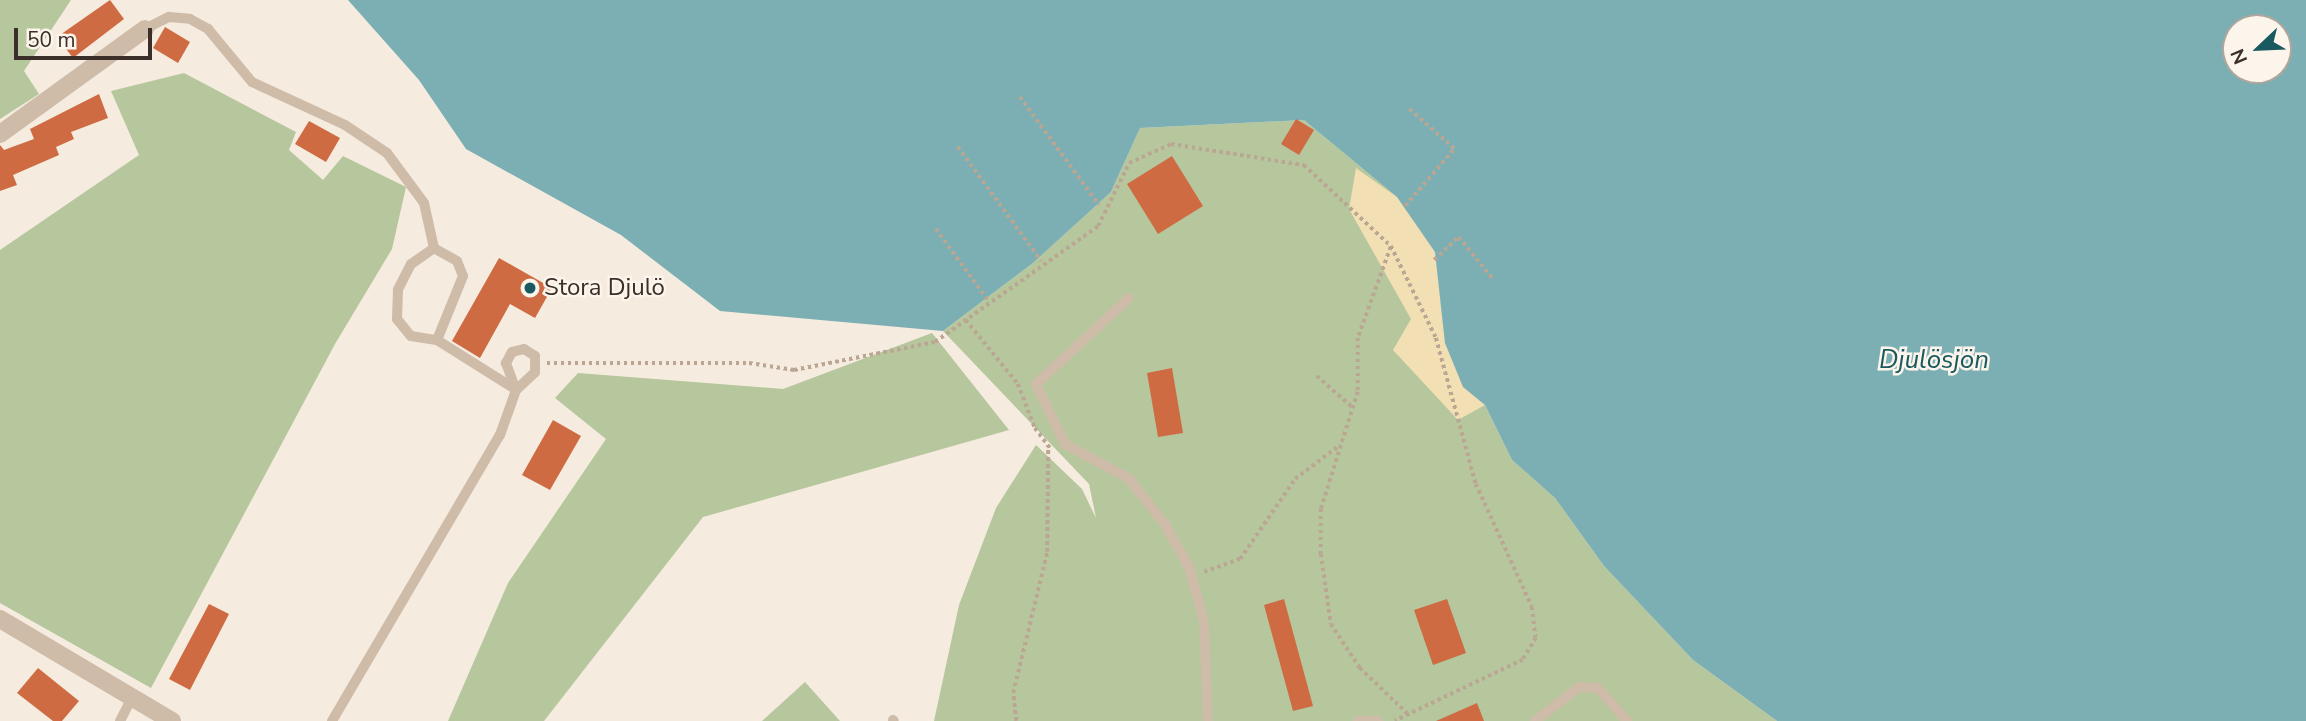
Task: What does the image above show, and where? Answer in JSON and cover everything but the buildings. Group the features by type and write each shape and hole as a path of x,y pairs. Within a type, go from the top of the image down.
{"street":[{"path":"0,134 145,29"},
{"path":"0,619 172,721"}],"lane":[{"path":"145,29 169,17 190,19 208,29 252,82 345,125 387,153 424,203 435,248 457,261 463,276 436,340"},
{"path":"435,248 411,264 394,309 411,336 436,340 516,390"},
{"path":"1129,298 1036,384 1065,444 1128,478 1164,523 1192,576 1204,622 1208,721"},
{"path":"332,721 500,435 516,390 537,363 524,349 509,355 508,370 516,390"},
{"path":"1535,721 1579,687 1598,688 1627,721"},
{"path":"120,721 132,697"},
{"path":"1358,721 1378,721"}],"path":[{"path":"1020,97 1099,205"},
{"path":"1405,206 1454,149 1409,109"},
{"path":"537,363 749,363 794,369 935,342 1097,226 1129,163 1171,144 1304,165 1391,246 1436,338 1476,484 1532,607 1536,638 1523,660 1395,721"},
{"path":"958,147 1041,261"},
{"path":"936,229 987,299"},
{"path":"1434,260 1459,236 1493,279"},
{"path":"1391,246 1358,338 1358,392 1321,509 1331,624 1360,668 1408,714"},
{"path":"967,320 1018,384 1048,446 1058,456"},
{"path":"1317,376 1352,407"},
{"path":"1192,576 1240,559 1295,479 1341,443"},
{"path":"1016,721 1013,694 1047,552 1048,446"}],"green space":[{"path":"0,0 71,0 24,71 39,94 0,119"},
{"path":"184,73 296,132 289,150 323,180 343,156 406,187 392,249 335,344 151,688 0,603 0,250 139,155 111,91"},
{"path":"1304,120 1397,197 1435,252 1445,343 1463,386 1485,405 1512,460 1555,498 1604,566 1693,660 1777,721 934,721 959,605 996,508 1036,445 1082,489 1096,518 1089,484 943,331 1033,263 1111,192 1140,128"},
{"path":"932,333 1009,430 703,517 544,721 448,721 508,583 606,439 555,398 578,373 783,389"},
{"path":"805,682 840,721 762,721"}],"sand":[{"path":"1356,168 1397,197 1435,252 1445,343 1463,386 1485,405 1458,420 1393,350 1411,319 1349,209"}],"water":[{"name":"Djulösjön","path":"348,0 2306,0 2306,721 1777,721 1693,660 1604,566 1555,498 1512,460 1485,405 1463,387 1445,343 1435,252 1397,197 1304,120 1140,128 1111,192 1033,263 943,331 720,311 621,235 466,149 419,80"}],"place":[{"name":"Stora Djulö","path":"530,288"}]}
